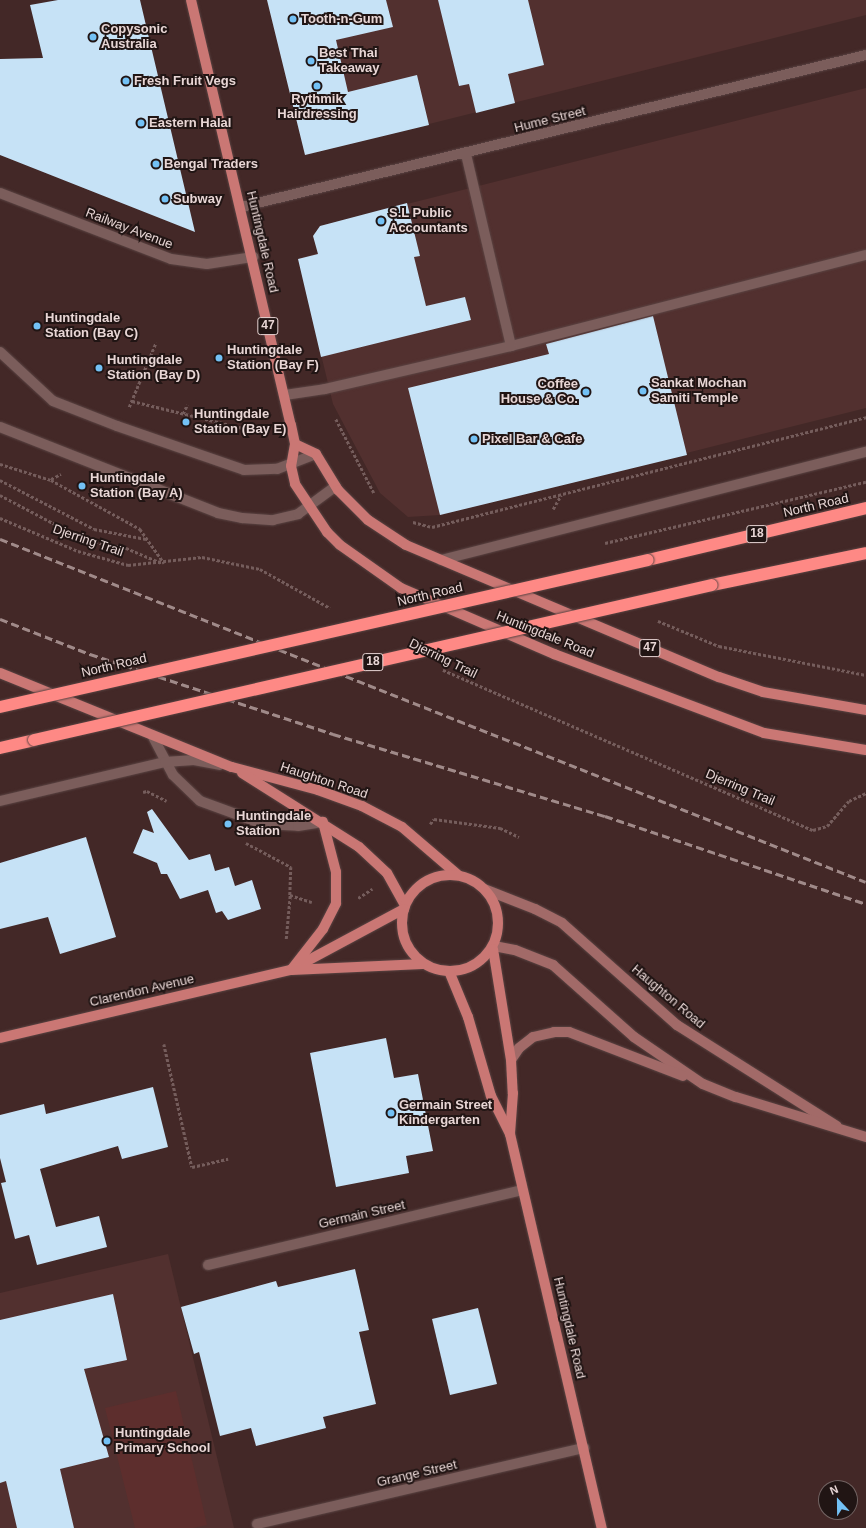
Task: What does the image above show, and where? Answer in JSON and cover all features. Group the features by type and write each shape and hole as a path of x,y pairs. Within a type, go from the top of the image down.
{"highway":[{"name":"North Road","path":"0,707 648,560 866,508"},
{"name":"18","path":"0,748 712,585 866,554"}],"main road":[{"name":"Huntingdale Road","path":"191,0 241,207 295,444 291,466 295,484 308,508 340,545 401,588 554,654 764,733 866,750"},
{"path":"295,444 316,454"},
{"name":"47","path":"316,454 336,486 357,510 385,533 441,560 718,677 763,692 866,710"},
{"name":"Haughton Road","path":"0,673 232,767 334,795 381,816 417,838 458,875"},
{"name":"Haughton Road","path":"232,767 324,822 359,847 387,872 405,907"},
{"path":"291,970 323,929 336,903 336,872 324,822"},
{"path":"458,875 484,889 494,902 498,919 494,948 482,961 449,971 423,964 408,948 402,932 405,907 423,883 438,876 458,875"},
{"name":"Clarendon Avenue","path":"291,970 405,907"},
{"name":"Huntingdale Road","path":"494,948 511,1060 513,1093 510,1134"},
{"name":"Clarendon Avenue","path":"0,1038 291,970 423,964"},
{"name":"Huntingdale Road","path":"449,971 468,1017 491,1096 510,1134 602,1528"}],"street":[{"name":"Hume Street","path":"241,207 466,154 866,55"},
{"path":"466,154 511,346"},
{"name":"Railway Avenue","path":"0,193 171,259 207,264 252,257"},
{"path":"284,395 325,389 511,346 866,255"},
{"path":"0,352 53,401 86,415 244,470 291,466 316,454"},
{"path":"0,426 218,514 273,520 298,514 336,486"},
{"path":"441,560 866,452"},
{"path":"152,735 164,762 193,796 240,818 279,826 324,822"},
{"path":"0,801 164,762 194,760 232,767"},
{"name":"Haughton Road","path":"484,889 535,909 562,923 676,1025 837,1126"},
{"name":"Haughton Road","path":"494,948 515,950 553,965 628,1032 703,1084 736,1097 837,1126 866,1137"},
{"path":"511,1060 519,1048 533,1037 554,1032 569,1032 703,1084"},
{"name":"Germain Street","path":"208,1266 522,1190"},
{"name":"Grange Street","path":"257,1524 584,1448"}],"path":[{"path":"132,400 247,429"},
{"path":"183,414 187,405"},
{"path":"406,521 432,526 866,417"},
{"path":"336,419 375,495"},
{"path":"0,464 51,480 140,529 164,563"},
{"path":"0,480 94,529 146,539"},
{"path":"596,545 866,482"},
{"path":"0,495 85,540 126,548 164,563"},
{"name":"Djerring Trail","path":"0,518 78,551 121,563 164,563 202,557 260,569 336,611"},
{"name":"Djerring Trail","path":"440,668 813,830 827,826 849,801 866,793"},
{"path":"417,838 434,819 500,828 519,837"},
{"path":"354,900 373,888"},
{"path":"164,1044 192,1167 228,1158"}],"shaded area":[{"path":"267,0 866,0 866,15 305,155"},
{"path":"866,88 866,408 440,515 408,517 380,493 333,404 298,259 318,253 313,236 320,226"},
{"name":"Huntingdale Primary School","path":"168,1254 234,1528 0,1528 0,1293"},
{"path":"176,1391 207,1525 193,1528 135,1528 105,1408"}],"building":[{"path":"58,0 140,0 195,232 0,155 0,59 43,58 30,5"},
{"path":"267,0 386,0 393,27 336,40 348,92 417,75 429,125 305,155"},
{"path":"438,0 528,0 544,65 508,74 515,103 476,113 469,84 459,86"},
{"path":"407,203 420,256 414,257 426,306 465,297 471,320 321,357 298,259 318,254 313,236 320,226"},
{"path":"653,316 687,455 440,515 408,388 549,354 546,344"},
{"path":"152,809 189,860 210,854 215,871 229,867 235,886 252,880 261,909 228,920 222,911 216,913 208,890 180,899 167,874 161,874 157,863 133,853 143,829 154,833 147,812"},
{"path":"86,837 116,937 60,954 48,917 0,929 0,863"},
{"path":"386,1038 394,1078 418,1074 433,1151 406,1156 409,1173 336,1187 310,1053"},
{"path":"153,1087 168,1147 122,1159 118,1146 40,1169 56,1227 99,1216 107,1247 37,1265 29,1235 15,1239 1,1183 6,1182 0,1158 0,1115 44,1104 46,1114"},
{"path":"355,1269 369,1330 359,1332 376,1404 323,1417 326,1428 256,1446 251,1428 220,1436 199,1352 194,1354 181,1307 276,1281 278,1287"},
{"path":"113,1294 127,1360 84,1369 109,1457 60,1469 74,1528 17,1528 6,1481 0,1483 0,1320"},
{"path":"478,1308 497,1384 450,1395 432,1319"}],"railway":[{"path":"0,539 866,882"},
{"path":"0,619 90,654 333,734 605,816 866,904"}],"place":[{"name":"Tooth-n-Gum","path":"293,19"},
{"name":"Copysonic Australia","path":"93,37"},
{"name":"Best Thai Takeaway","path":"311,61"},
{"name":"Fresh Fruit Vegs","path":"126,81"},
{"name":"Rythmik Hairdressing","path":"317,86"},
{"name":"Eastern Halal","path":"141,123"},
{"name":"Bengal Traders","path":"156,164"},
{"name":"Subway","path":"165,199"},
{"name":"S.L Public Accountants","path":"381,221"},
{"name":"Huntingdale Station (Bay C)","path":"37,326"},
{"name":"Huntingdale Station (Bay F)","path":"219,358"},
{"name":"Huntingdale Station (Bay D)","path":"99,368"},
{"name":"Sankat Mochan Samiti Temple","path":"643,391"},
{"name":"Coffee House & Co.","path":"586,392"},
{"name":"Huntingdale Station (Bay E)","path":"186,422"},
{"name":"Pixel Bar & Cafe","path":"474,439"},
{"name":"Huntingdale Station (Bay A)","path":"82,486"},
{"name":"Huntingdale Station","path":"228,824"},
{"name":"Germain Street Kindergarten","path":"391,1113"},
{"name":"Huntingdale Primary School","path":"107,1441"}]}
